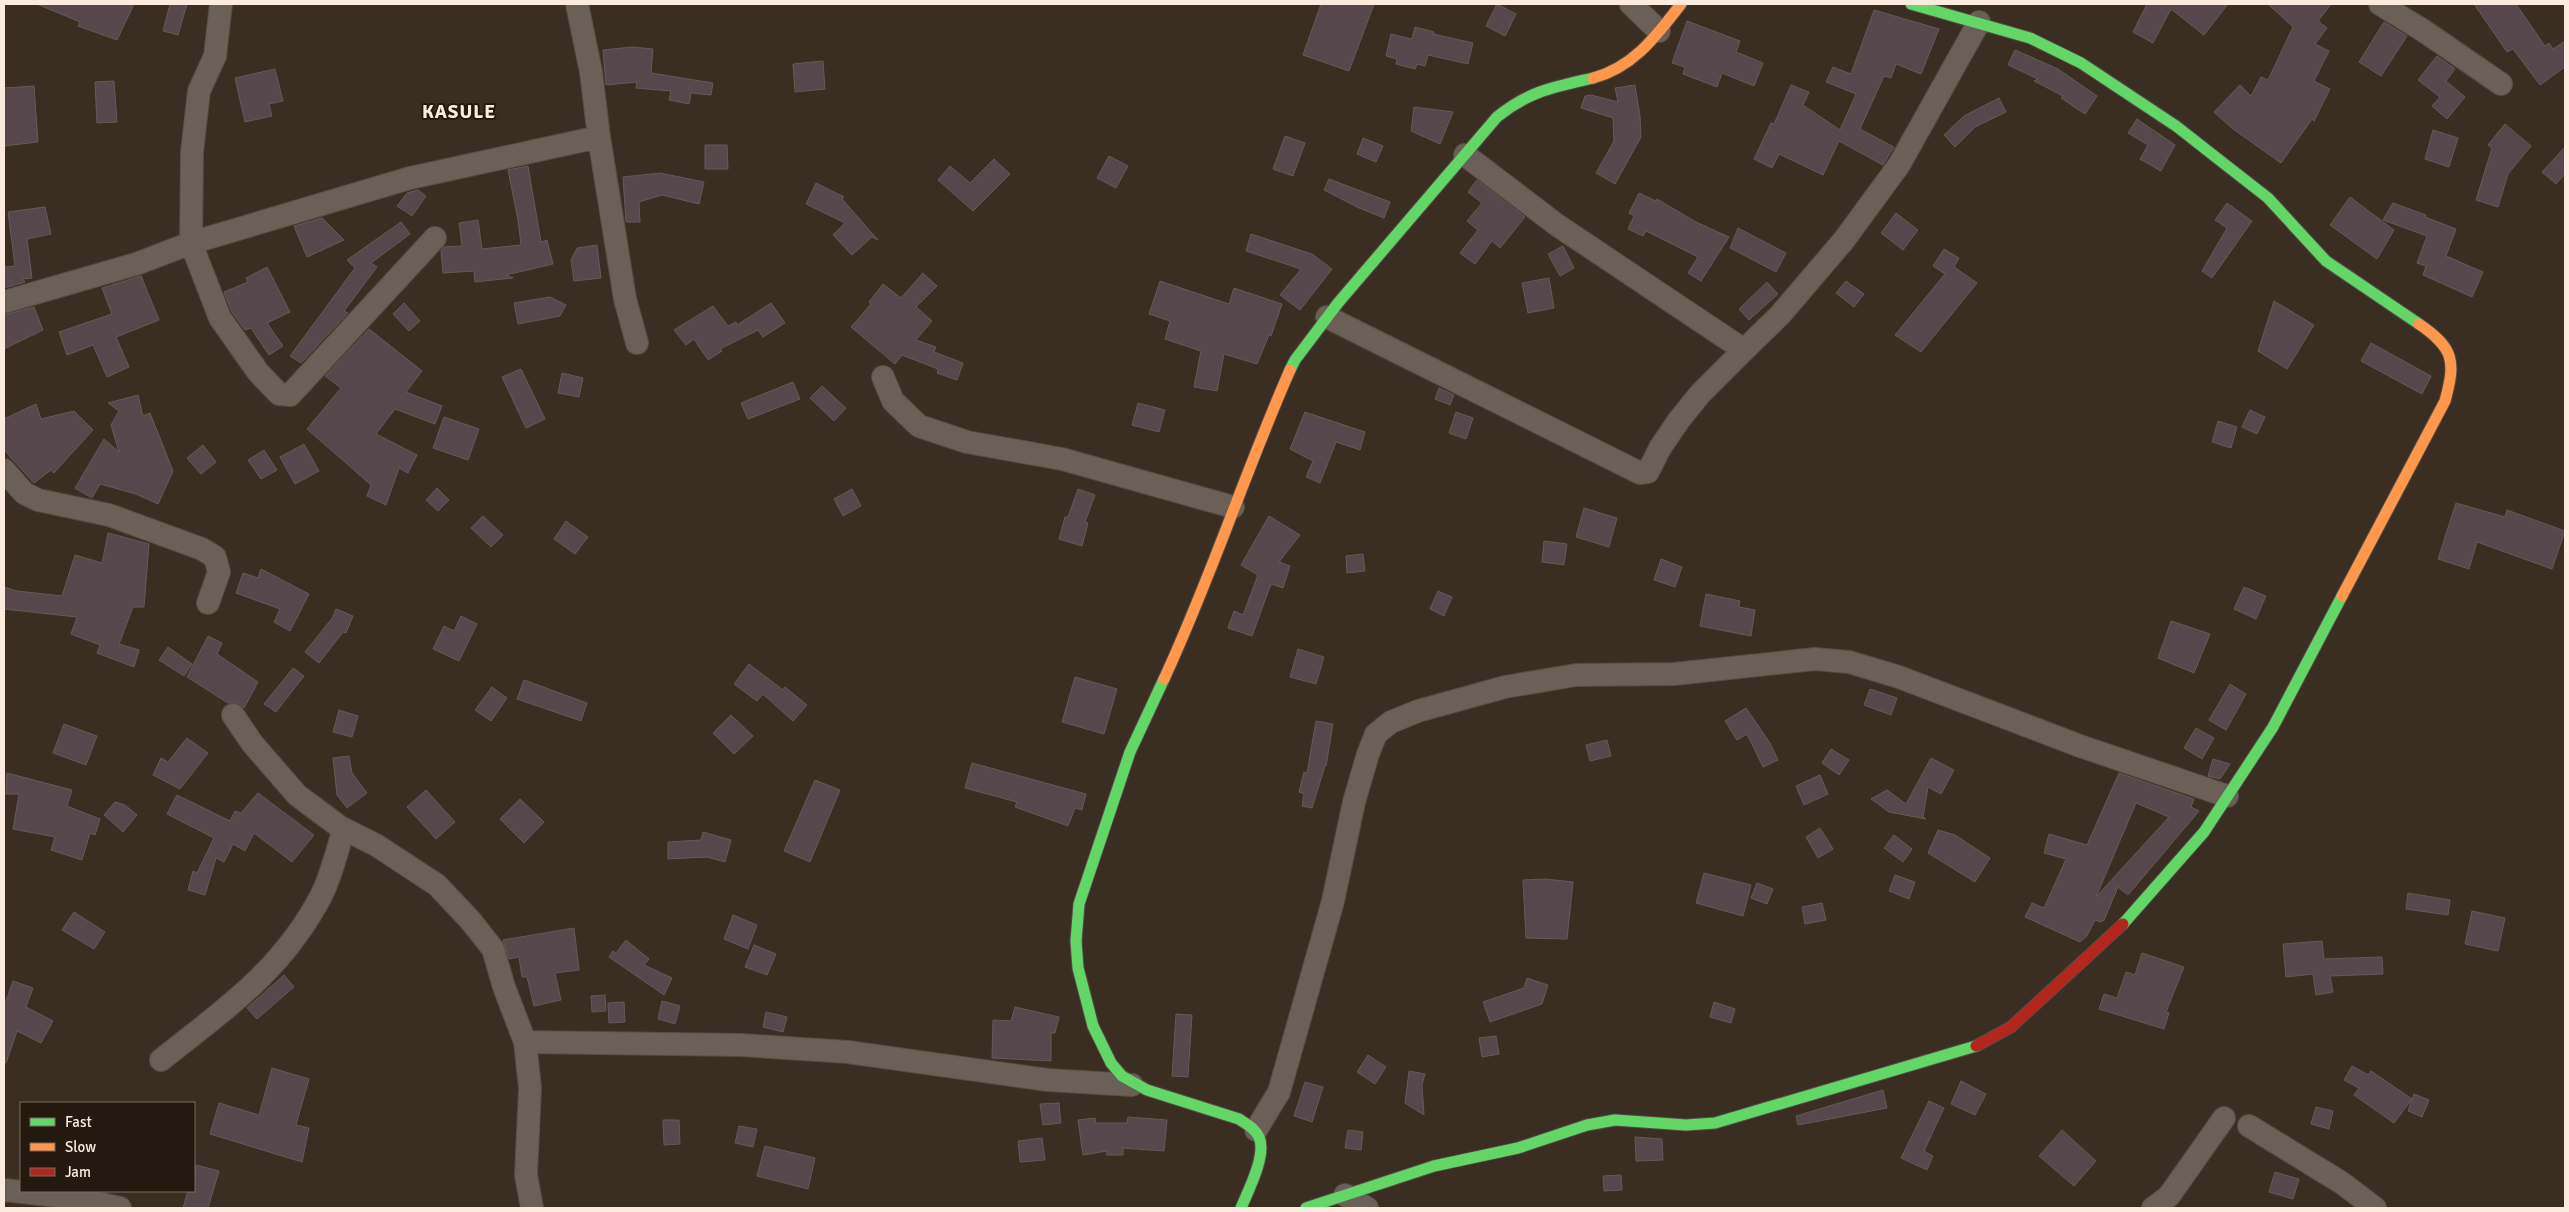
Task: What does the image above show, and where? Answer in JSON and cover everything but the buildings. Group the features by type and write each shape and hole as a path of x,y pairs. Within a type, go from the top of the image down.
{"street":[{"path":"221,4 215,56 199,91 192,152 191,243 220,318 258,372 279,394 290,395 435,238"},
{"path":"577,4 591,72 599,137 625,300 637,343"},
{"path":"1632,4 1659,31"},
{"path":"1132,1085 1115,1071 1100,1047 1086,1006 1076,955 1079,904 1130,752 1188,627 1285,377 1295,360 1327,317 1497,117 1513,104 1542,90 1610,72 1625,65 1642,52 1681,4"},
{"path":"1306,1208 1434,1166 1518,1148 1587,1125 1615,1120 1686,1125 1715,1123 1983,1044 2011,1027 2124,923 2204,832 2273,727 2446,401 2453,367 2449,351 2439,338 2326,261 2268,198 2176,126 2081,63 2058,50 1979,22 1910,4"},
{"path":"2380,4 2424,31 2501,84"},
{"path":"1327,317 1640,473 1648,472 1660,448 1700,394 1780,315 1844,240 1899,165 1979,22"},
{"path":"4,302 136,264 191,243 410,178 599,137"},
{"path":"1465,155 1557,225 1744,350"},
{"path":"883,377 893,401 919,426 967,442 1062,459 1233,507"},
{"path":"4,470 24,493 38,500 109,515 202,549 215,557 219,572 208,603"},
{"path":"1256,1130 1279,1092 1333,901 1354,802 1368,754 1376,734 1391,722 1418,711 1505,687 1576,675 1674,674 1815,659 1849,662 1899,676 2080,746 2227,796"},
{"path":"233,715 252,743 297,795 344,829 376,845 437,885 494,949 504,986 525,1042 530,1088 526,1175 532,1208"},
{"path":"161,1060 250,989 295,939 323,893 344,829"},
{"path":"525,1042 741,1045 848,1052 1048,1080 1132,1085 1226,1114 1248,1123 1256,1130 1260,1138 1259,1160 1241,1208"},
{"path":"2153,1208 2169,1196 2224,1118"},
{"path":"2248,1126 2342,1183 2375,1208"},
{"path":"4,1190 20,1192"},
{"path":"22,1192 75,1198 120,1208"},
{"path":"1345,1195 1367,1208"}],"traffic: fast":[{"path":"1911,4 2030,38 2081,63 2176,126 2268,198 2326,261 2419,324"},
{"path":"1290,370 1295,360 1338,303 1497,117 1520,101 1542,91 1593,78"},
{"path":"2123,924 2204,832 2273,727 2342,596"},
{"path":"1164,679 1130,752 1079,904 1076,941 1078,968 1093,1026 1111,1063 1122,1076 1147,1090 1239,1119 1255,1131 1259,1137 1261,1153 1252,1183 1241,1208"},
{"path":"1306,1208 1434,1166 1518,1148 1587,1125 1615,1120 1686,1125 1715,1123 1976,1046"}],"traffic: slow":[{"path":"1593,78 1621,66 1643,49 1681,4"},
{"path":"2342,596 2445,401 2451,365 2449,356 2446,348 2419,324"},
{"path":"1164,679 1290,370"}],"traffic: jam":[{"path":"1976,1046 2011,1027 2123,924"}],"district":[{"name":"KASULE","path":"459,112"}]}
